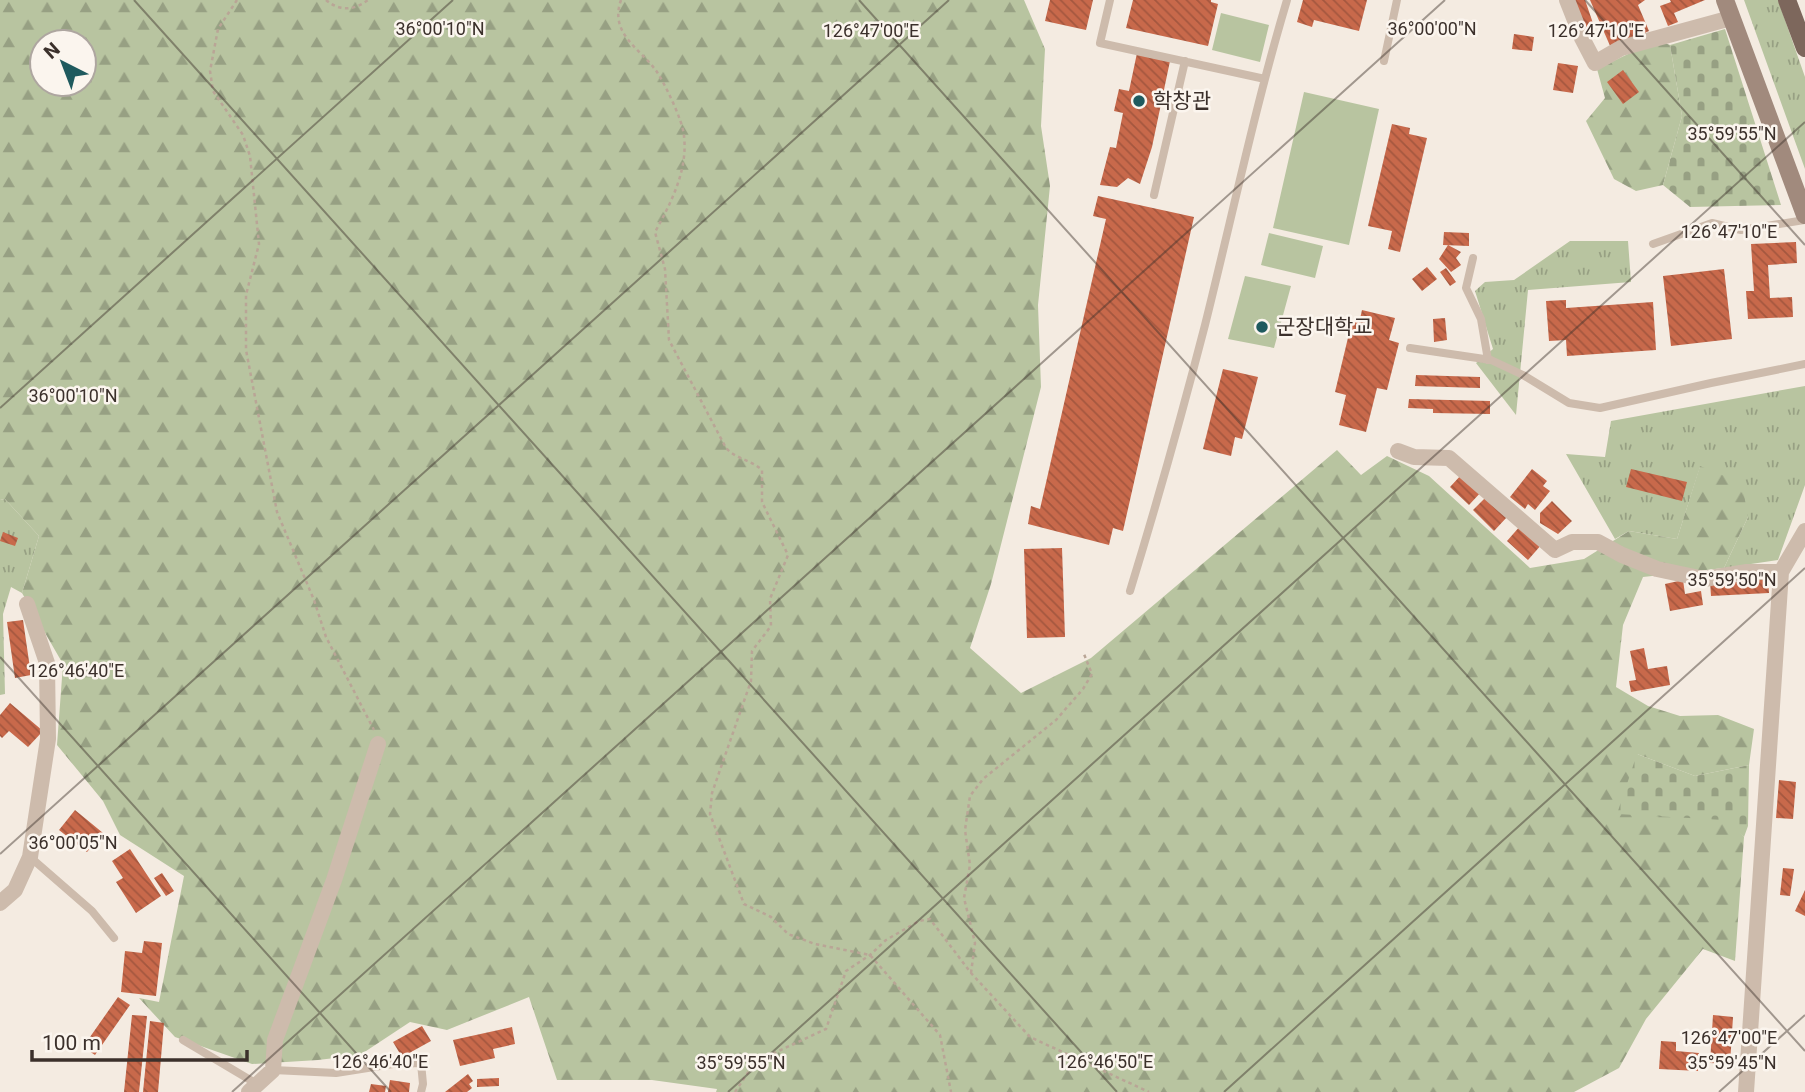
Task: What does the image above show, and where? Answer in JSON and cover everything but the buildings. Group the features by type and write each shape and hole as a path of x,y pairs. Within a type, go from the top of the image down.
{"main road":[{"path":"1725,0 1805,218"},
{"path":"1787,0 1805,48"}],"street":[{"path":"1567,0 1595,63 1621,48 1731,18"},
{"path":"1398,452 1414,457 1448,458 1555,550 1572,542 1598,542 1657,569 1703,579 1747,572 1781,572"},
{"path":"1746,1092 1781,572 1805,531"},
{"path":"0,903 15,890 30,857 48,739 47,663 27,604"},
{"path":"253,1088 273,1070 275,1040 334,880 378,744"}],"lane":[{"path":"1110,0 1100,43 1265,79"},
{"path":"1130,591 1167,471 1287,0"},
{"path":"1384,61 1397,0"},
{"path":"1154,195 1185,61"},
{"path":"1653,244 1713,223 1741,230 1805,218"},
{"path":"1473,258 1466,288 1482,319 1488,360"},
{"path":"1410,348 1488,360 1523,375 1569,403 1600,408 1805,364"},
{"path":"30,857 92,911 114,938"},
{"path":"183,1040 253,1088"},
{"path":"273,1070 335,1073 393,1064 421,1063 424,1084 421,1092"}],"path":[{"path":"237,0 218,29 210,71 213,91 243,135 250,156 259,244 246,295 246,350 277,512 314,600 326,637 373,726 378,744"},
{"path":"326,0 341,8 358,7 368,0"},
{"path":"621,0 617,18 627,39 657,72 681,120 685,137 682,172 655,232 665,268 668,340 726,448 732,455 754,463 762,470 762,502 788,555 771,599 771,626 752,651 751,681 712,793 710,814 744,905 771,917 788,934 814,944 870,955 940,1035 951,1092"},
{"path":"971,973 975,943 964,898 970,865 965,830 970,796 983,779 1056,720 1083,689 1092,674 1084,654"},
{"path":"735,1092 755,1062 826,1029 846,971 886,940 919,921 930,919 971,973 1030,1037 1149,1092"}],"green space":[{"path":"0,0 1024,0 1045,49 1041,126 1050,186 1038,305 1041,387 991,584 970,648 1021,693 1091,658 1337,450 1361,475 1387,456 1429,476 1530,568 1584,559 1629,531 1677,539 1700,466 1742,483 1748,517 1724,568 1643,577 1623,625 1616,687 1648,706 1680,716 1718,715 1754,729 1749,765 1695,776 1637,754 1728,820 1744,837 1735,961 1703,949 1646,1019 1619,1068 1574,1092 716,1092 717,1089 652,1080 557,1080 529,997 447,1030 410,1022 360,1055 252,1064 175,1037 139,998 159,1002 184,876 120,835 103,801 57,745 63,664 22,593 39,536 5,499 0,500"},
{"path":"1744,0 1778,0 1805,77 1805,169"},
{"path":"1221,13 1269,25 1260,62 1212,50"},
{"path":"1725,29 1781,205 1690,207 1663,185 1682,116 1670,45"},
{"path":"1657,40 1670,45 1682,116 1663,185 1636,191 1614,179 1586,121 1605,98 1597,69"},
{"path":"1304,92 1379,109 1349,245 1273,228"},
{"path":"1269,233 1323,246 1315,278 1261,265"},
{"path":"1570,241 1628,241 1631,282 1528,290 1516,415 1476,363 1493,349 1475,291 1485,282 1514,280"},
{"path":"1245,276 1291,286 1274,348 1228,339"},
{"path":"1805,386 1805,485 1778,560 1724,568 1748,517 1700,467 1677,539 1629,531 1615,539 1566,454 1605,457 1611,421"},
{"path":"5,499 39,536 22,593 11,587 3,614 5,694 0,695 0,500"},
{"path":"1637,754 1695,776 1749,765 1748,826 1744,837 1724,820 1617,814"}],"place":[{"name":"학창관","path":"1139,101"},
{"name":"군장대학교","path":"1262,327"}]}
